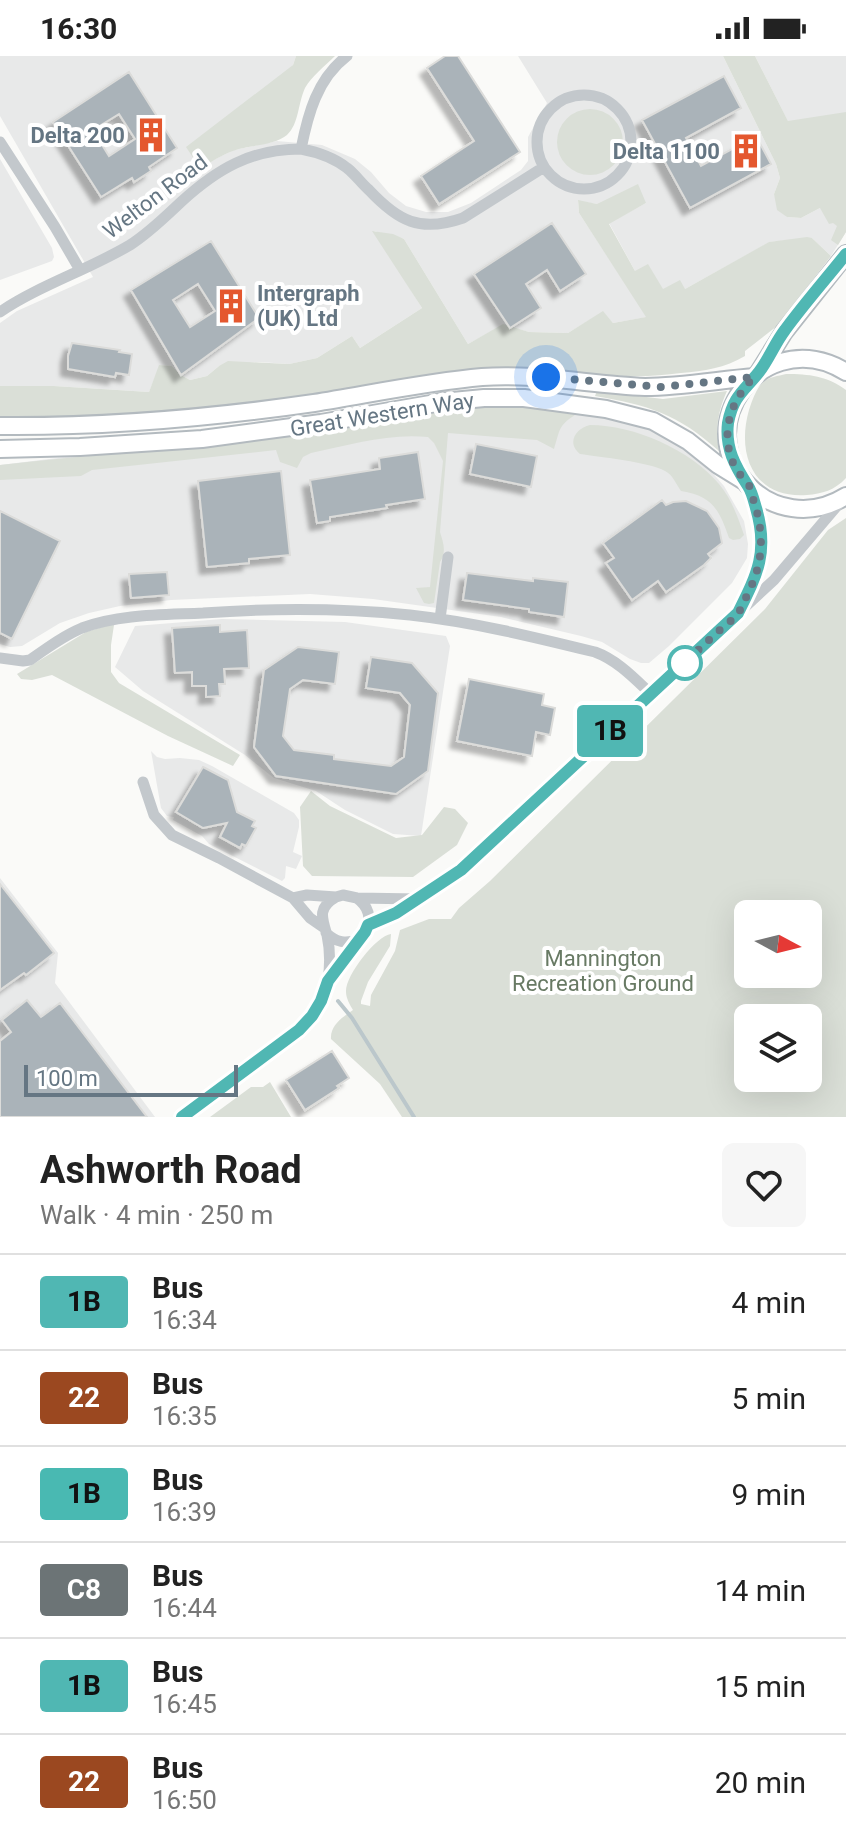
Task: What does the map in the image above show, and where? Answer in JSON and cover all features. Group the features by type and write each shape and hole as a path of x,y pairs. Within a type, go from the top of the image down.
{"main road":[{"path":"747,484 731,456 728,427 736,399 846,254"},
{"name":"Great Western Way","path":"0,426 183,419 484,377 537,377 652,387 756,375 778,363 803,359 828,363 846,372"},
{"name":"Great Western Way","path":"0,449 95,447 202,439 442,402 524,398 606,409 653,421 688,441 774,504 795,509 818,508 845,496"}],"street":[{"path":"301,149 315,97 333,68 347,56"},
{"path":"595,96 617,108 625,119 630,131 628,158 621,171 610,181 582,189 567,186 544,167 539,153 541,124 549,111 560,102 571,97 595,96"},
{"path":"0,142 80,270"},
{"name":"Welton Road","path":"0,312 143,237 195,190 228,167 269,151 301,149 332,158 347,168 387,209 406,221 425,224 463,218 544,167"},
{"path":"0,457 40,448"},
{"path":"738,613 753,582 762,545 760,523 747,484"},
{"path":"368,925 396,913 461,870 774,580 845,496"},
{"path":"440,619 448,557"},
{"path":"0,658 30,660 84,627 150,615 259,609 400,615 527,635 595,652 621,667 651,694"},
{"path":"143,782 154,815 172,835 293,898 310,918 338,942 360,938"},
{"path":"293,898 350,895 357,898 418,899"},
{"path":"182,1117 299,1030 312,1016 328,981 329,960 321,920 325,906 336,897"},
{"path":"328,981 368,925 367,909 357,898"}],"shaded area":[{"path":"0,56 296,56 293,65 205,166 234,150 277,141 322,145 355,159 406,206 426,212 448,212 471,203 521,170 528,161 528,137 547,103 518,56 723,56 776,164 780,178 774,194 787,217 801,218 820,208 808,161 755,56 846,56 846,232 831,256 812,238 770,242 685,289 663,290 635,271 609,223 646,203 597,204 578,201 579,213 647,317 613,323 603,312 568,333 529,332 503,325 468,344 404,239 374,231 422,308 360,348 352,336 317,358 289,364 259,362 219,366 207,376 190,380 172,366 160,365 149,392 0,386 0,323 17,311 93,277 0,116"},
{"path":"0,159 52,248 54,257 52,261 0,280"},
{"path":"555,408 635,421 672,438 701,460 724,486 744,521 747,558 732,583 649,663 630,659 602,642 501,617 373,599 310,594 171,600 120,606 60,623 22,646 0,644 0,465 236,442 441,410"},
{"path":"222,619 345,622 446,636 450,646 421,836 393,834 345,810 316,791 274,778 245,755 143,691 115,667 135,626"},
{"path":"151,751 165,759 199,760 294,813 299,827 293,852 302,856 296,869 286,866 282,881 209,844 202,836 173,820 174,817 167,816 161,808"},
{"path":"0,878 58,953 55,983 155,1117 0,1117"}],"green space":[{"path":"296,56 335,56 305,88 294,125 287,135 270,143 234,151 205,166 198,165 186,147 293,65"},
{"path":"723,56 755,56 788,121 846,112 846,232 838,245 831,240 837,226 829,224 820,208 801,218 787,217 777,210 774,194 780,178 776,164"},
{"path":"590,109 613,119 623,142 613,165 590,175 567,165 557,142 567,119"},
{"path":"638,184 646,203 609,224 635,271 648,264 663,289 680,280 685,289 769,242 812,238 831,256 777,326 745,351 745,356 706,370 634,376 542,369 468,371 213,408 107,416 0,419 0,386 149,392 159,365 172,366 190,380 207,376 228,361 289,364 317,358 352,336 360,348 422,308 372,231 404,239 468,344 503,324 529,332 568,333 603,311 613,323 646,317 579,213 578,200 597,204"},
{"path":"786,374 818,377 846,390 846,478 823,492 807,495 774,490 753,471 748,458 746,427 754,395 765,380"},
{"path":"597,391 663,399 727,391 718,420 719,451 690,428 662,413 595,396"},
{"path":"503,406 555,408 575,415 562,426 554,449 537,440 448,433 440,532 444,551 434,603 429,604 424,603 416,588 430,587 443,461 428,437 384,438 311,453 303,457 297,468 280,462 276,450 92,470 81,476 0,480 0,465 239,441 417,414"},
{"path":"590,425 625,429 643,435 693,460 723,489 744,535 740,539 729,538 713,506 700,496 681,491 665,471 636,462 580,454 574,445 574,436"},
{"name":"Mannington Recreation Ground","path":"846,518 846,1117 402,1117 380,1084 331,1039 335,1026 353,1010 347,997 347,985 362,958 391,934 390,946 368,982 361,1001 361,1004 370,1006 371,995 395,951 400,930 429,919 451,919 765,609 828,530"},
{"path":"114,625 111,672 119,683 240,755 233,766 52,675 32,680 21,679 17,674 86,632"},
{"path":"311,791 330,806 396,838 422,835 444,807 455,809 468,823 457,845 413,877 312,876 303,866 300,807"},
{"path":"270,1082 291,1117 210,1117 251,1087 263,1087"}],"building":[{"path":"445,56 458,56 520,152 439,204 421,176 474,141 427,68"},
{"name":"Delta 200","path":"129,72 177,148 149,167 151,171 134,182 132,178 101,197 53,122","holes":["119,114 135,139 109,156 93,130"]},
{"name":"Delta 1100","path":"724,76 741,108 686,138 701,166 756,136 771,164 690,208 642,120"},
{"path":"552,223 586,274 560,291 547,270 526,284 541,308 510,328 474,274"},
{"name":"Intergraph (UK) Ltd","path":"211,241 259,318 181,375 131,290","holes":["198,284 215,311 190,327 173,300"]},
{"path":"72,343 132,354 129,375 116,373 115,377 68,369"},
{"path":"476,444 537,456 531,487 470,474"},
{"path":"418,452 425,499 330,517 330,521 317,523 310,480 380,469 379,458"},
{"path":"281,471 290,555 207,567 198,481"},
{"path":"662,500 666,505 686,501 707,511 719,528 722,543 708,554 711,558 704,565 666,592 658,581 632,600 606,563 614,558 603,543"},
{"path":"0,511 60,541 12,639 0,633"},
{"path":"167,572 169,595 131,598 129,574"},
{"path":"467,573 568,582 564,617 463,600"},
{"path":"220,625 220,632 247,630 249,668 224,669 225,684 219,684 220,696 206,697 206,686 192,686 192,672 175,673 172,628"},
{"path":"298,647 339,652 335,684 303,680 290,689 283,736 294,750 391,766 404,757 410,705 400,693 366,688 371,657 412,663 438,693 428,771 396,794 276,776 254,747 264,670"},
{"path":"469,679 544,694 542,705 555,708 550,735 536,732 532,756 457,741"},
{"path":"203,767 228,780 237,812 255,821 252,826 256,828 246,846 242,844 240,848 220,837 227,823 203,828 176,812"},
{"path":"0,884 54,953 0,990"},
{"path":"27,1000 41,1017 60,1003 147,1117 0,1117 0,1041 11,1032 2,1020"},
{"path":"332,1051 349,1078 305,1110 286,1080"}],"waterway":[{"path":"338,1001 414,1117"}],"bus line":[{"name":"1B","path":"182,1117 299,1030 312,1016 328,981 368,925 396,913 461,870 738,613 753,582 762,545 760,523 750,487 736,469 729,449 731,413 740,393 758,373 775,344 846,254"}],"place":[{"name":"Delta 200","path":"151,135"},
{"name":"Delta 1100","path":"746,151"},
{"name":"Intergraph (UK) Ltd","path":"231,306"}],"route":[{"path":"546,377 661,387 754,377 735,402 728,434 733,463 750,487 760,523 760,560 738,613 685,663"}]}
